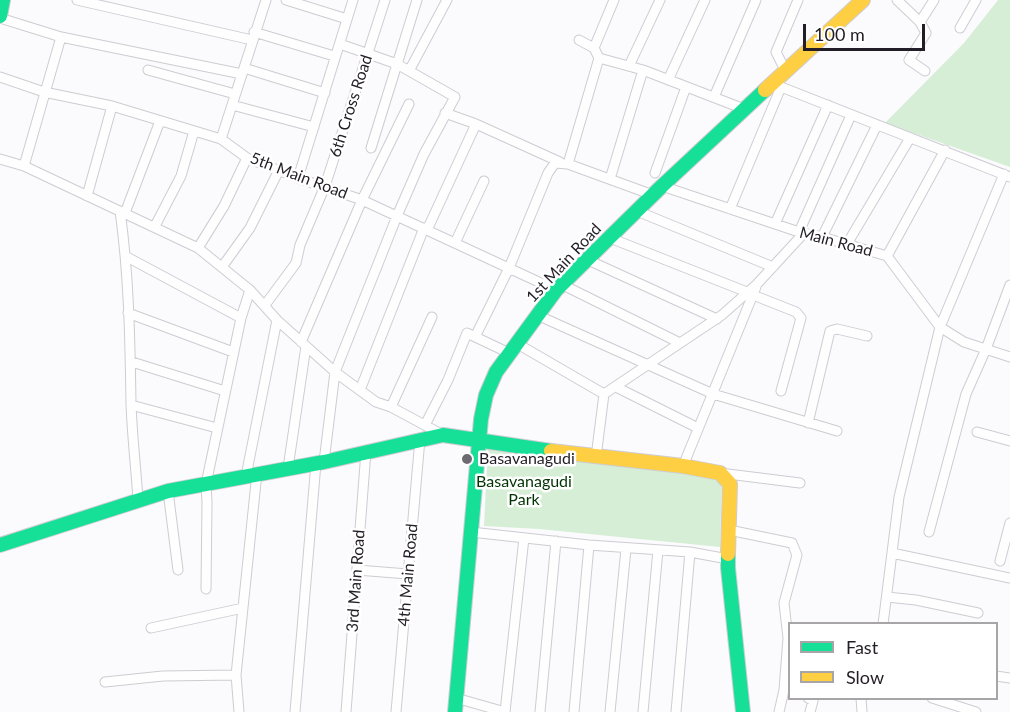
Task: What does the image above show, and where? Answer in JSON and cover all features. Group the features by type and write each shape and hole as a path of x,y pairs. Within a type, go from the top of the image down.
{"street":[{"path":"3,0 0,17 61,37 243,71 325,93"},
{"path":"77,0 253,36 334,56"},
{"path":"221,139 265,0"},
{"path":"286,0 347,19"},
{"path":"298,178 353,0"},
{"name":"6th Cross Road","path":"265,305 297,262 300,245 325,186 385,0"},
{"path":"371,148 417,0"},
{"path":"409,71 447,0"},
{"path":"594,48 614,0"},
{"path":"629,66 660,0"},
{"path":"668,80 705,0"},
{"path":"714,97 756,0"},
{"path":"785,70 776,52 798,0"},
{"name":"1st Main Road","path":"456,705 480,439 486,395 496,372 560,287 657,190 744,109 776,85 785,70 863,0"},
{"path":"897,0 920,22 926,33 909,60 925,71"},
{"path":"920,22 934,0"},
{"path":"960,28 976,0"},
{"path":"24,166 61,37"},
{"path":"475,337 509,268 548,174 555,163 564,163 599,58 594,48 579,40"},
{"path":"295,712 320,462 335,372 424,154 455,97 397,64 339,44"},
{"path":"599,58 643,70 744,109"},
{"path":"148,70 235,94"},
{"path":"610,179 643,70"},
{"name":"5th Main Road","path":"0,77 44,92 112,106 221,139 248,158 362,200 509,268 560,287 680,343"},
{"path":"730,209 776,85 1007,176 940,327 899,497 883,622"},
{"path":"655,173 686,87"},
{"path":"288,468 304,344 362,200 409,104"},
{"path":"232,105 314,127"},
{"path":"775,224 828,105"},
{"path":"87,196 112,106"},
{"name":"Main Road","path":"445,113 476,124 564,163 610,179 730,209 802,233 887,256 940,327 964,342 1010,357"},
{"path":"682,466 713,394 750,294 802,233 852,115"},
{"path":"138,500 131,405 132,362 123,212 160,121"},
{"path":"360,390 425,229 476,124"},
{"path":"822,237 877,125"},
{"path":"155,226 181,176 194,131"},
{"path":"847,244 910,138"},
{"path":"887,256 945,150"},
{"path":"198,248 224,206 248,158"},
{"path":"0,159 24,166 198,248 250,290 277,320 335,372 376,402 391,407 423,432"},
{"path":"222,267 250,228 279,170"},
{"path":"455,243 484,181"},
{"path":"637,211 773,267"},
{"path":"610,238 796,312 801,318 782,391"},
{"path":"127,257 241,318"},
{"path":"588,260 717,319"},
{"path":"929,532 966,394 1010,285"},
{"path":"206,589 206,484 233,352 250,290"},
{"path":"604,394 717,319 750,294"},
{"path":"128,314 233,352"},
{"path":"537,315 713,394 837,431"},
{"path":"391,407 432,317"},
{"path":"239,712 236,675 243,608 251,475 277,320"},
{"path":"808,423 830,331 837,329 867,336"},
{"path":"423,432 467,333 512,348 604,394"},
{"path":"132,362 225,391"},
{"path":"616,387 698,428"},
{"path":"597,457 604,394"},
{"path":"131,405 217,428"},
{"path":"0,545 168,491 320,462 366,451 423,432 800,483"},
{"name":"4th Main Road","path":"396,712 423,432"},
{"path":"977,432 1010,441"},
{"name":"3rd Main Road","path":"345,712 366,451"},
{"path":"720,473 729,484 728,559 743,712"},
{"path":"168,491 178,570"},
{"path":"1000,561 1010,523"},
{"path":"729,530 792,543 797,555 784,603 788,638 787,691 779,712"},
{"path":"471,532 626,549 690,552 728,559"},
{"path":"456,705 505,712 525,538"},
{"path":"540,712 556,541"},
{"path":"574,712 589,545"},
{"path":"610,712 626,549"},
{"path":"643,712 658,550"},
{"path":"675,712 690,552"},
{"path":"892,553 1010,578"},
{"path":"357,570 408,574"},
{"path":"886,597 916,600 978,613"},
{"path":"151,628 243,608"},
{"path":"105,682 164,676 236,675"},
{"path":"935,700 976,712"}],"green space":[{"path":"998,0 1010,0 1010,167 885,123 964,43"},
{"name":"Basavanagudi Park","path":"488,447 532,455 722,478 720,547 539,529 484,526"}],"traffic: fast":[{"path":"0,16 3,0"},
{"path":"455,712 481,419 486,395 496,372 556,290 662,186 765,90"},
{"path":"0,545 168,491 324,462 443,435 551,451"},
{"path":"728,554 743,712"}],"traffic: slow":[{"path":"765,90 863,0"},
{"path":"551,451 683,466 720,473 730,484 728,554"}],"place":[{"name":"Basavanagudi","path":"467,459"}]}
